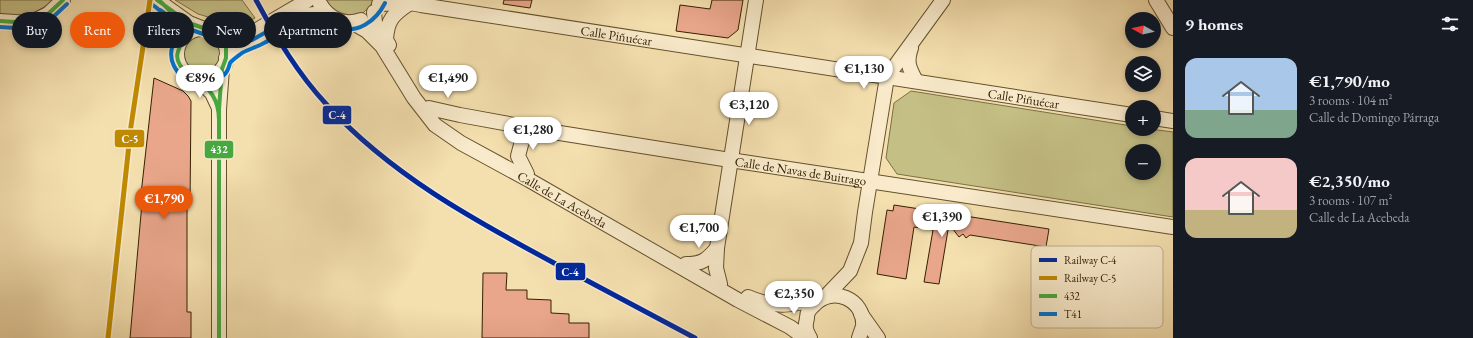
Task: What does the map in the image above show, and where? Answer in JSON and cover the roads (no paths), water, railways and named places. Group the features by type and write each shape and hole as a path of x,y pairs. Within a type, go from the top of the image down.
{"street":[{"path":"0,21 30,23 48,14 63,0"},
{"path":"157,0 189,23 202,28"},
{"path":"296,12 308,0"},
{"path":"318,0 325,12"},
{"path":"720,284 716,268 717,248 756,0"},
{"path":"810,338 805,329 807,312 850,271 861,243 887,77 943,0"},
{"path":"1156,0 1173,28"},
{"path":"386,40 387,28 391,19 407,2"},
{"name":"Calle Piñuécar","path":"377,5 407,2 1125,114"},
{"path":"353,23 364,19 377,5"},
{"name":"Calle de La Acebeda","path":"377,5 374,23 419,95 444,123 527,174 533,175 603,214 720,284 760,302 786,306 823,297"},
{"name":"Calle de La Acebeda","path":"353,23 367,31 382,46 414,98 435,125 460,143 542,187 738,300 790,327 804,338"},
{"path":"913,42 908,57 909,67 916,81"},
{"path":"178,48 177,54 183,70 189,75 197,78 212,93 219,109"},
{"path":"219,338 219,109 226,48"},
{"path":"197,78 211,77 239,48"},
{"name":"Calle Piñuécar","path":"854,72 872,80 884,96"},
{"name":"Calle de Navas de Buitrago","path":"429,108 536,129 1173,228"},
{"path":"1161,119 1173,121"},
{"path":"527,174 518,156 522,141 536,129"},
{"path":"686,264 696,264 707,260 717,248"},
{"path":"823,297 841,296 853,302 878,338"},
{"path":"859,338 863,326 861,313"}],"rail line":[{"name":"C-5","path":"108,338 131,126 150,0"},
{"name":"C-4","path":"256,0 288,55 316,93 351,130 405,174 463,212 493,229 695,338"}]}
